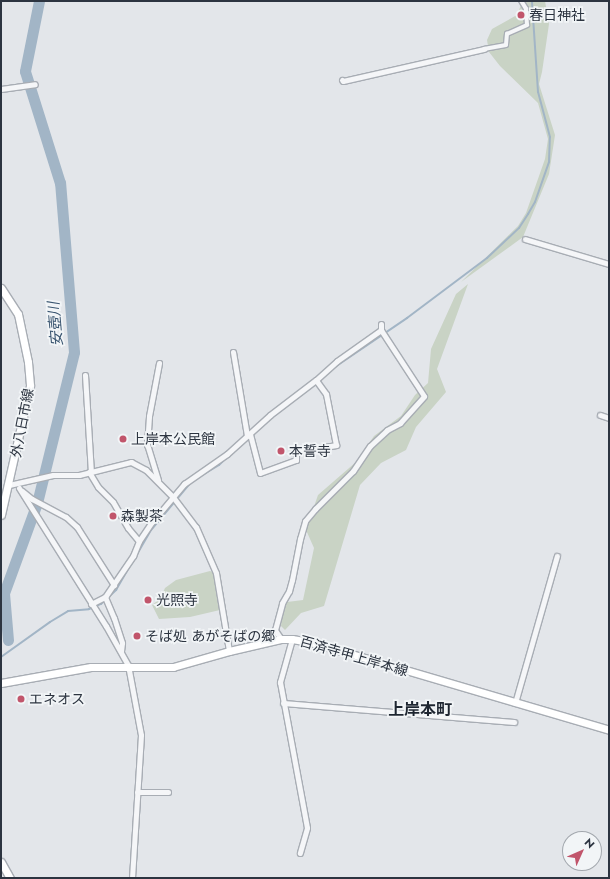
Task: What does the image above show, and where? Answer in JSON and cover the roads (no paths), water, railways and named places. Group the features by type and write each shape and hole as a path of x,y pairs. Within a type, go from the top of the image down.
{"main road":[{"name":"外八日市線","path":"1,288 18,314 28,362 30,386 9,485 1,514"},
{"name":"百済寺甲上岸本線","path":"1,683 91,667 128,665 173,667 229,651 281,639 292,639 314,643 609,730"},
{"path":"1,862 10,878"}],"street":[{"path":"342,80 343,82 506,45 506,34 527,25 526,9 521,1"},
{"path":"1,89 35,84"},
{"path":"525,239 609,264"},
{"path":"281,639 275,630 282,603 289,591 305,521 353,471 370,446 387,430 400,423 424,396 381,330 381,324"},
{"path":"91,604 104,597 114,585 133,556 139,541 152,522 190,478 222,458 270,415 316,380 337,361 381,330"},
{"path":"233,352 248,435 260,473 296,460 296,452 336,445 326,394 316,380"},
{"path":"159,363 149,416 146,445 159,482"},
{"path":"85,375 90,472 98,487 113,502 128,528 139,541"},
{"path":"600,415 609,418"},
{"path":"9,485 53,475 79,475 131,462 146,470 173,497 192,520 216,573 229,651"},
{"path":"9,485 19,488 32,499 66,517 77,527 114,585"},
{"path":"19,488 128,665 141,735 132,878"},
{"path":"515,703 557,556"},
{"path":"104,597 114,618 122,643 121,652"},
{"path":"292,639 280,682 307,828 300,853"},
{"path":"283,703 514,722"},
{"path":"137,792 168,792"}],"waterway":[{"name":"安壺川","path":"8,640 4,593 37,503 74,352 60,183 25,71 39,1"},
{"path":"332,369 407,318 487,258 519,228 535,202 549,162 550,137 538,92 532,1"},
{"path":"267,421 277,413"},
{"path":"199,477 219,465 228,456"},
{"path":"136,556 151,530 193,480"},
{"path":"1,657 68,611 89,609 101,604 116,590 133,560"}],"place":[{"name":"春日神社","path":"521,15"},
{"name":"上岸本公民館","path":"123,439"},
{"name":"本誓寺","path":"281,451"},
{"name":"森製茶","path":"113,516"},
{"name":"光照寺","path":"148,600"},
{"name":"そば処 あがそばの郷","path":"137,636"},
{"name":"エネオス","path":"21,699"}],"district":[{"name":"上岸本町","path":"420,710"}]}
